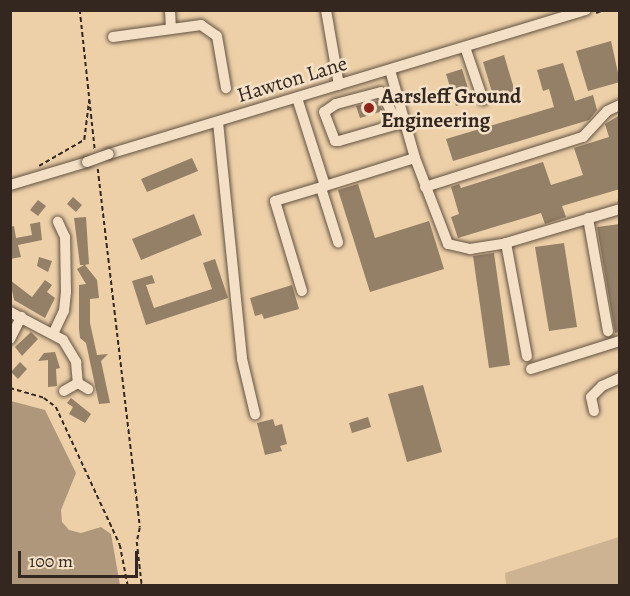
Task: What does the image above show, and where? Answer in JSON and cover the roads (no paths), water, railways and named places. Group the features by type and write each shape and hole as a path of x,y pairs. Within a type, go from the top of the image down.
{"street":[{"path":"170,10 171,29"},
{"path":"326,10 339,85"},
{"name":"Hawton Lane","path":"10,185 586,10"},
{"path":"113,37 201,25 217,36 226,88"},
{"path":"465,47 483,100"},
{"path":"390,70 402,123 448,244 470,249 506,243 620,209"},
{"path":"381,92 402,123 335,141 324,112 336,104 381,92"},
{"path":"297,98 338,242"},
{"path":"425,187 583,137 607,111 620,105"},
{"path":"218,122 242,359 255,414"},
{"path":"302,291 275,201 415,158"},
{"path":"588,218 608,331"},
{"path":"54,332 64,310 66,292 65,237 58,222"},
{"path":"506,243 527,356"},
{"path":"10,312 54,332 76,362 78,383"},
{"path":"10,339 21,317"},
{"path":"531,369 620,341"},
{"path":"594,411 591,397 602,386 620,378"},
{"path":"78,383 88,389"},
{"path":"64,391 78,383"}],"place":[{"name":"Aarsleff Ground Engineering","path":"369,108"}]}
